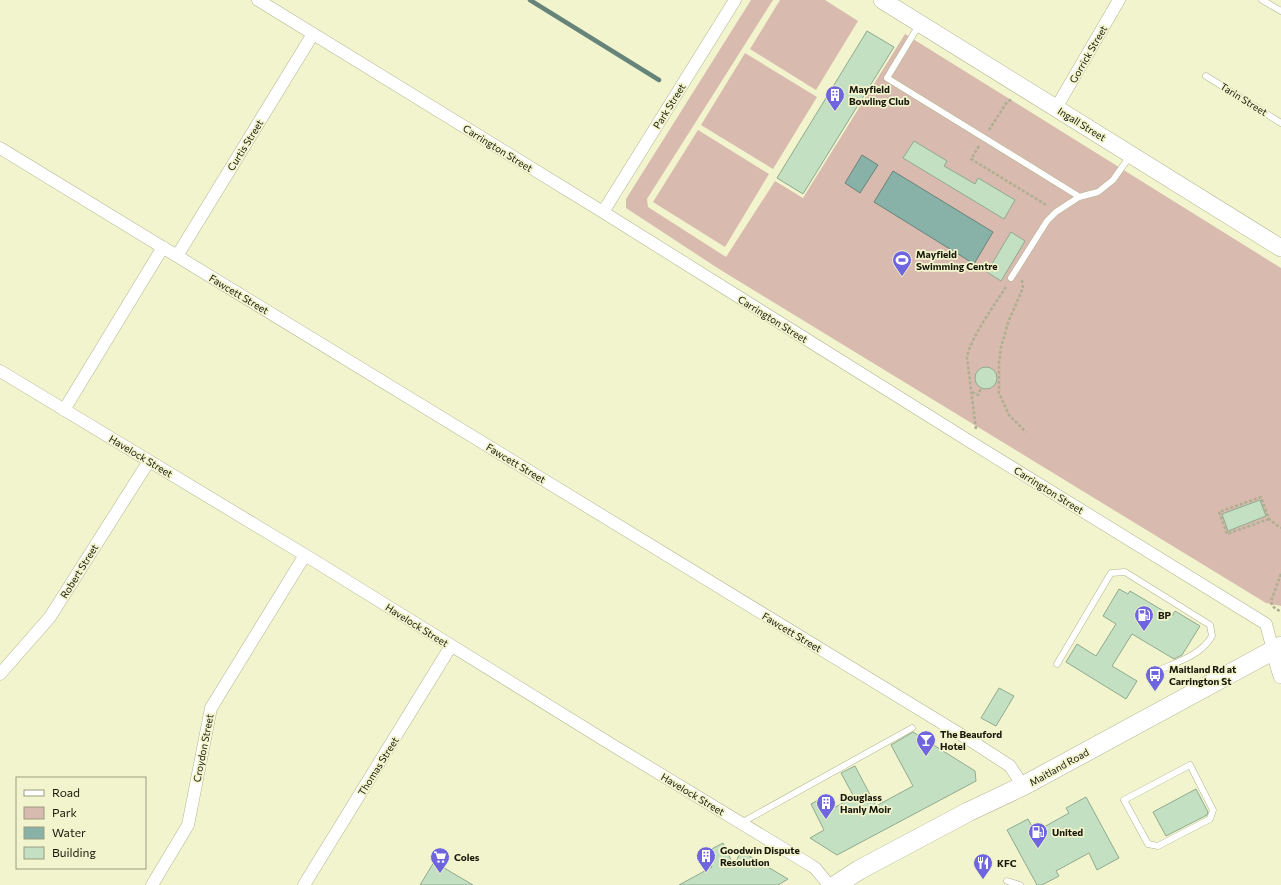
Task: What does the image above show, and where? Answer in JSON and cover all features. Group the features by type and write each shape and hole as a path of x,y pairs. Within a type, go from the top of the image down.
{"main road":[{"name":"Ingall Street","path":"882,0 1281,248"},
{"name":"Maitland Road","path":"836,885 859,870 947,823 1023,786 1277,648"}],"street":[{"name":"Carrington Street","path":"258,0 603,212 968,441 1266,624 1277,648"},
{"name":"Park Street","path":"603,212 735,0"},
{"name":"Gorrick Street","path":"1056,108 1120,0"},
{"name":"Curtis Street","path":"177,256 313,34"},
{"name":"Fawcett Street","path":"0,148 973,742 1010,766 1023,786"},
{"path":"64,410 163,247"},
{"name":"Havelock Street","path":"0,370 608,743 815,868 829,885"},
{"name":"Robert Street","path":"0,674 50,617 149,461"},
{"name":"Croydon Street","path":"152,885 188,825 210,708 305,556"},
{"name":"Thomas Street","path":"304,885 451,646"},
{"path":"1277,648 1281,676"}],"lane":[{"path":"1262,0 1281,11"},
{"path":"920,23 887,78 1079,197"},
{"name":"Tarin Street","path":"1206,76 1281,123"},
{"path":"1011,278 1047,221 1056,212 1079,197 1098,192 1113,180 1131,155"},
{"path":"1057,664 1111,573 1125,572 1210,626 1212,636 1209,642 1197,652 1154,672"},
{"path":"741,823 912,728"},
{"path":"1190,764 1213,810 1210,819 1158,846 1148,844 1124,800 1190,764"},
{"path":"1007,881 1020,885"}],"path":[{"path":"976,429 967,358 968,352 972,342 1011,278"},
{"path":"1017,302 1009,320 1001,347 999,363 999,393 1009,415 1026,432"},
{"path":"971,392 978,395 981,388"},
{"path":"1269,519 1227,534 1219,512 1261,497 1269,519 1281,528"},
{"path":"1281,574 1271,601 1272,606 1281,612"}],"green space":[{"path":"751,0 773,0 647,199 648,207 726,257 775,181 803,198 905,34 1281,268 1281,606 1266,603 719,269 626,208 626,199"},
{"path":"780,0 825,0 858,21 816,90 750,49"},
{"path":"745,53 817,97 773,169 701,125"},
{"path":"698,130 769,174 725,247 653,202"}],"water":[{"path":"862,155 878,165 860,193 845,183"},
{"path":"893,171 993,232 974,264 874,202"}],"building":[{"name":"Mayfield Bowling Club","path":"867,31 894,47 803,194 777,178"},
{"path":"914,141 947,161 944,166 975,184 978,178 1015,200 1004,219 903,158"},
{"path":"1011,232 1025,241 1001,281 987,272"},
{"path":"986,367 994,370 997,378 994,386 986,389 978,386 975,378 978,370"},
{"path":"1260,500 1266,516 1228,531 1222,514"},
{"path":"1119,589 1128,594 1130,591 1172,616 1175,611 1200,626 1182,655 1174,659 1132,634 1112,666 1137,681 1126,699 1066,662 1077,644 1096,656 1116,624 1103,616"},
{"path":"999,688 1014,696 996,726 981,718"},
{"path":"913,732 975,771 976,781 837,855 810,838 824,830 811,804 822,798 828,811 854,797 841,773 855,766 876,806 913,786 891,745"},
{"path":"1196,789 1208,812 1207,815 1166,836 1153,812"},
{"path":"1086,797 1119,858 1097,870 1089,853 1056,871 1059,876 1042,885 1037,885 1007,830 1028,819 1035,832 1069,813 1066,808"},
{"path":"723,843 734,866 741,851 788,879 778,885 679,885 712,867 704,853"},
{"name":"Coles","path":"434,862 473,885 420,885"}],"waterway":[{"path":"530,0 659,80"}],"place":[{"name":"Mayfield Bowling Club","path":"835,112"},
{"name":"Mayfield Swimming Centre","path":"902,277"},
{"name":"BP","path":"1144,632"},
{"name":"Maitland Rd at Carrington St","path":"1155,692"},
{"name":"The Beauford Hotel","path":"926,757"},
{"name":"Douglass Hanly Moir","path":"826,820"},
{"name":"United","path":"1038,849"},
{"name":"Goodwin Dispute Resolution","path":"706,873"},
{"name":"Coles","path":"440,874"},
{"name":"KFC","path":"983,880"}]}
